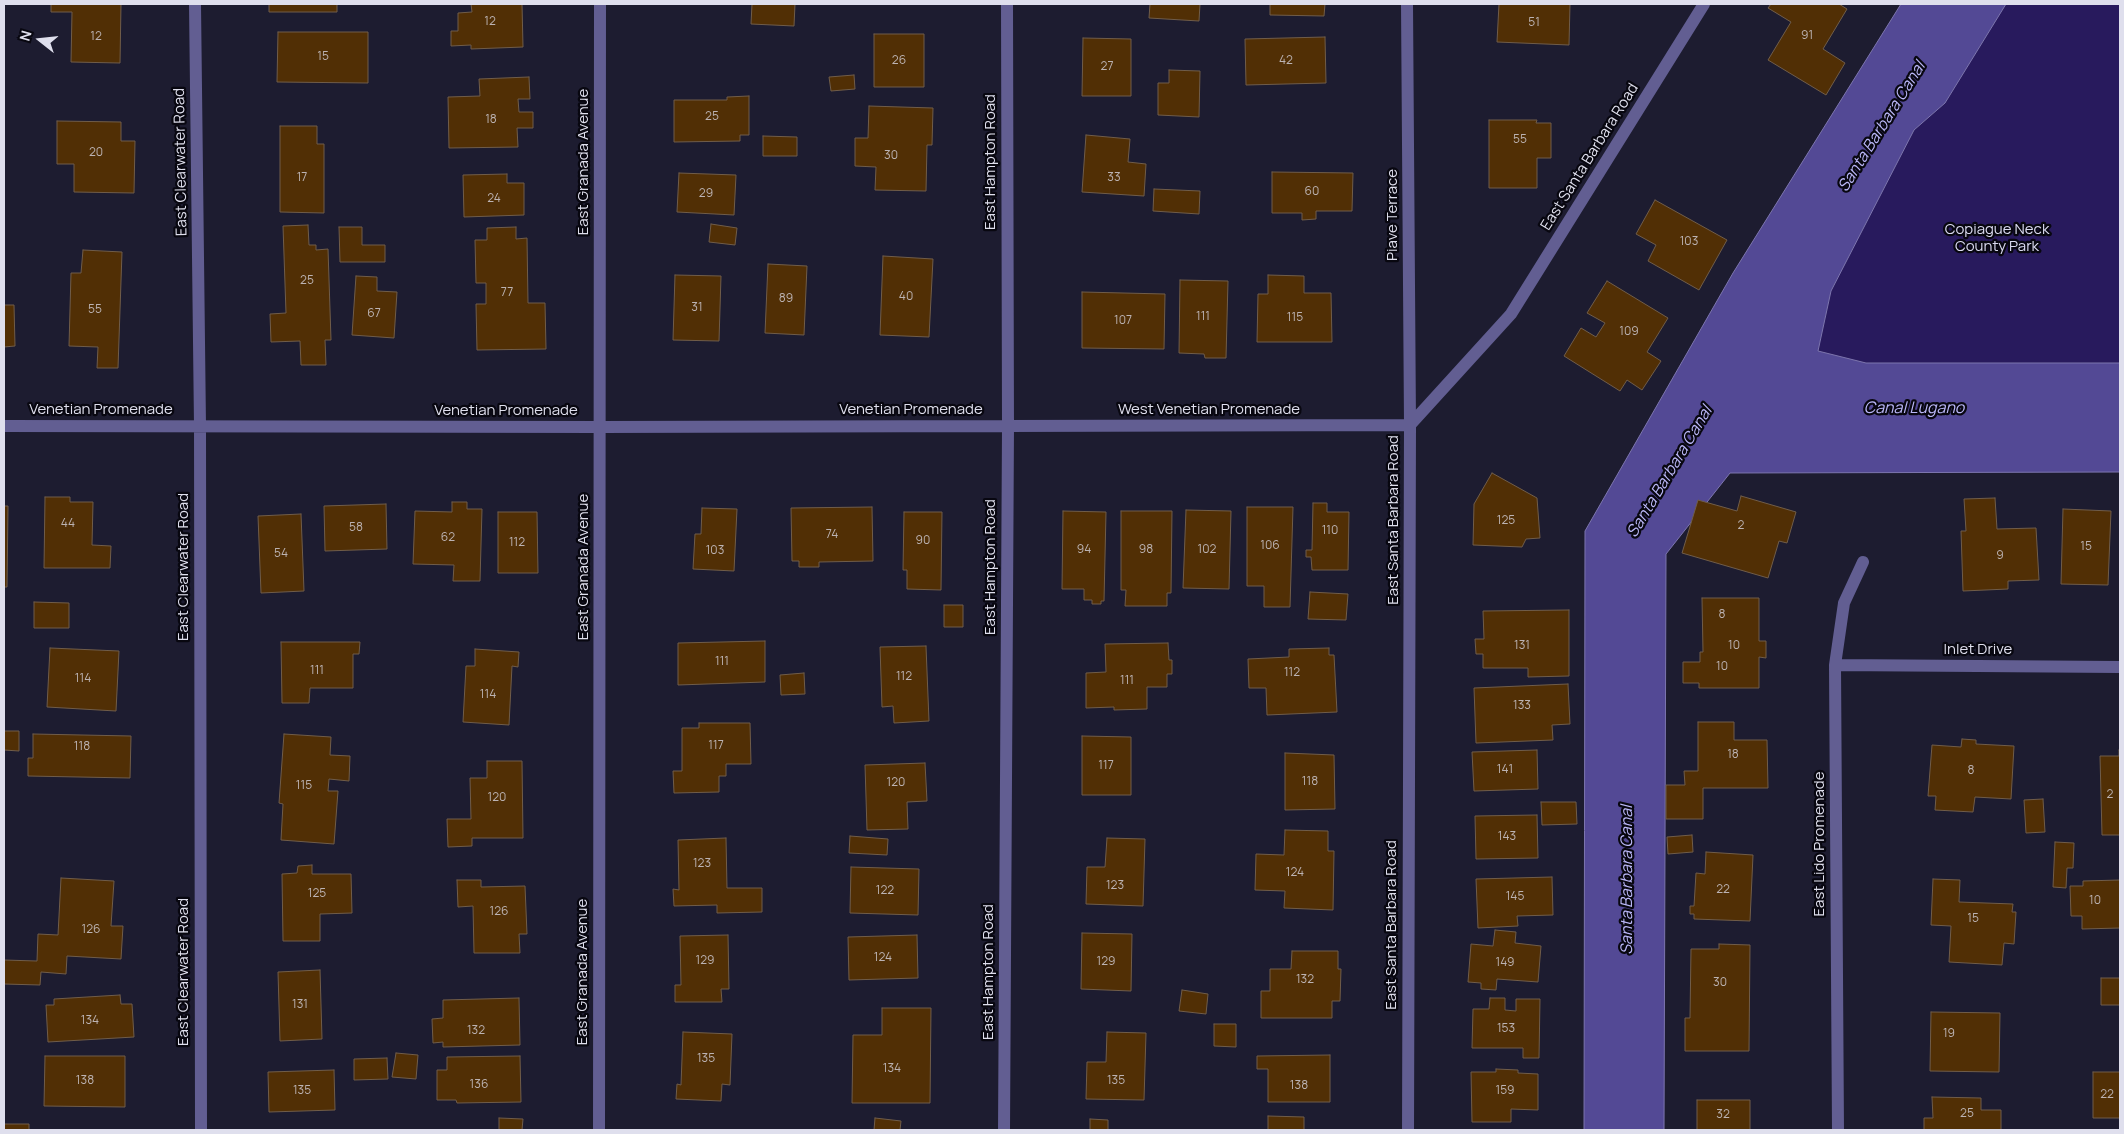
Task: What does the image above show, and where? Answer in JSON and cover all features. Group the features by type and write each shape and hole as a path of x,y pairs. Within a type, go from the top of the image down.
{"street":[{"name":"East Clearwater Road","path":"195,4 200,426 201,1130"},
{"name":"East Granada Avenue","path":"599,1130 600,4"},
{"name":"East Hampton Road","path":"1004,1130 1008,427 1007,4"},
{"name":"Piave Terrace","path":"1407,4 1410,426"},
{"name":"East Santa Barbara Road","path":"1408,1130 1410,426 1511,314 1704,4"},
{"name":"Venetian Promenade","path":"4,426 1008,427"},
{"name":"West Venetian Promenade","path":"1008,427 1410,426"},
{"name":"East Lido Promenade","path":"1838,1130 1835,665 1844,603 1863,562"},
{"name":"Inlet Drive","path":"1835,665 2120,667"}],"green space":[{"name":"Copiague Neck County Park","path":"2006,4 2120,4 2120,363 1866,363 1818,351 1831,291 1914,130 1945,103"}],"water":[{"path":"1901,4 2006,4 1945,103 1914,130 1831,291 1818,351 1866,363 2120,363 2120,472 1730,473 1666,554 1664,1130 1584,1130 1585,531 1733,273"}],"building":[{"path":"51,4 121,4 120,63 71,62 72,12 51,12"},
{"path":"269,4 337,4 337,12 269,12"},
{"path":"471,4 522,4 523,47 471,49 471,45 451,46 451,31 458,31 458,13 472,12"},
{"path":"752,4 795,4 794,26 751,24"},
{"path":"1150,4 1200,4 1199,21 1149,18"},
{"path":"1270,4 1325,4 1324,16 1270,15"},
{"path":"1499,4 1570,4 1569,45 1497,42"},
{"path":"1771,4 1839,4 1847,9 1823,49 1845,63 1826,95 1768,60 1791,22 1768,8"},
{"path":"278,32 368,32 368,83 277,82"},
{"path":"874,34 924,34 924,87 874,87"},
{"path":"1325,37 1326,83 1246,85 1245,39"},
{"path":"1083,38 1131,39 1131,96 1082,96"},
{"path":"1169,70 1200,71 1199,117 1158,115 1158,83 1169,83"},
{"path":"854,75 855,89 831,91 829,77"},
{"path":"529,77 530,99 518,99 519,112 533,112 533,128 517,128 518,147 449,148 448,97 480,96 479,79"},
{"path":"749,96 749,135 740,135 740,141 674,142 674,100 727,100 727,97"},
{"path":"869,106 933,108 932,145 927,145 926,191 875,190 876,167 855,166 855,138 868,138"},
{"path":"1489,120 1537,120 1536,123 1551,123 1551,158 1537,158 1537,188 1489,188"},
{"path":"57,121 121,122 121,141 135,141 134,193 74,192 74,164 57,164"},
{"path":"280,126 317,126 317,144 324,144 324,213 280,212"},
{"path":"1086,135 1130,139 1128,162 1146,164 1144,196 1082,192"},
{"path":"763,136 797,137 797,156 763,156"},
{"path":"1272,172 1353,173 1352,211 1316,211 1316,219 1302,220 1302,213 1272,213"},
{"path":"679,173 736,175 734,215 677,212"},
{"path":"507,174 507,183 524,183 524,215 464,217 463,175"},
{"path":"1154,189 1200,191 1199,214 1153,211"},
{"path":"1655,200 1727,240 1699,290 1648,261 1656,245 1636,234"},
{"path":"711,224 737,228 735,245 709,242"},
{"path":"308,225 309,245 316,245 316,250 328,249 331,340 325,340 326,365 301,365 300,341 271,342 270,314 286,313 283,226"},
{"path":"339,227 362,227 362,245 385,245 385,262 340,262"},
{"path":"516,227 516,239 527,238 528,303 545,303 546,349 477,350 476,304 486,304 486,283 476,283 475,240 487,240 487,228"},
{"path":"83,250 122,252 118,368 97,368 98,347 69,346 71,273 81,273"},
{"path":"883,256 933,259 929,337 880,335"},
{"path":"768,264 807,266 804,335 765,333"},
{"path":"675,275 721,276 719,341 673,340"},
{"path":"1268,275 1304,276 1304,293 1331,293 1332,342 1257,342 1258,294 1268,294"},
{"path":"356,276 377,277 377,291 397,292 394,338 352,335"},
{"path":"1180,280 1228,281 1226,358 1205,358 1204,354 1179,353"},
{"path":"1607,281 1668,318 1647,352 1661,361 1642,390 1627,380 1620,391 1564,356 1581,328 1596,337 1605,323 1587,313"},
{"path":"1082,292 1165,294 1164,349 1082,348"},
{"path":"4,305 14,305 15,346 4,347"},
{"path":"1492,473 1537,498 1540,538 1526,539 1522,547 1473,545 1474,504"},
{"path":"1741,496 1796,512 1787,543 1779,541 1768,578 1682,553 1698,500 1737,511"},
{"path":"45,497 70,497 70,502 93,502 92,545 111,546 110,568 44,568"},
{"path":"1995,498 1997,529 2036,528 2039,580 2008,581 2008,589 1963,591 1961,531 1966,531 1964,499"},
{"path":"452,502 467,502 467,509 482,509 480,581 453,581 454,565 413,564 415,511 452,512"},
{"path":"1313,503 1327,503 1327,512 1349,512 1348,570 1312,570 1311,557 1306,557 1306,550 1312,550"},
{"path":"386,504 387,549 325,551 324,506"},
{"path":"4,506 8,506 7,587 4,587"},
{"path":"872,507 873,561 819,562 819,567 799,567 799,561 792,561 791,508"},
{"path":"1247,507 1293,507 1290,607 1264,607 1264,586 1247,586"},
{"path":"702,508 737,509 734,571 693,569 695,534 701,534"},
{"path":"2063,509 2111,511 2108,585 2061,584"},
{"path":"1186,510 1231,511 1229,589 1183,588"},
{"path":"1063,511 1106,512 1104,601 1101,601 1101,604 1092,604 1092,600 1084,600 1084,589 1062,589"},
{"path":"1121,511 1172,511 1171,593 1167,593 1167,606 1125,606 1126,590 1121,590"},
{"path":"498,512 537,512 538,573 498,573"},
{"path":"904,512 942,512 941,590 907,589 907,570 903,570"},
{"path":"301,514 304,591 261,593 258,516"},
{"path":"1310,592 1348,594 1346,620 1308,619"},
{"path":"1702,598 1759,598 1759,641 1766,641 1766,658 1759,657 1759,688 1699,688 1699,683 1683,683 1683,662 1700,662 1700,652 1703,652"},
{"path":"34,602 69,603 69,628 34,628"},
{"path":"944,605 963,605 963,627 944,627"},
{"path":"1569,610 1569,676 1528,677 1528,668 1483,668 1483,654 1476,654 1475,639 1484,639 1483,611"},
{"path":"765,641 765,682 678,685 678,643"},
{"path":"281,642 360,642 359,654 353,654 353,688 310,688 309,703 282,703"},
{"path":"1168,643 1169,660 1172,660 1172,674 1167,674 1167,687 1147,687 1147,709 1114,710 1114,707 1086,708 1086,673 1106,672 1105,644"},
{"path":"926,646 929,721 894,723 893,706 882,707 880,647"},
{"path":"50,648 119,651 116,711 47,707"},
{"path":"1329,648 1329,655 1334,655 1337,712 1267,715 1266,688 1249,688 1248,659 1289,657 1289,649"},
{"path":"475,649 519,652 518,667 512,666 509,725 463,722 466,666 475,666"},
{"path":"804,673 805,694 781,695 780,675"},
{"path":"1568,684 1570,724 1552,725 1553,740 1476,743 1474,688"},
{"path":"1698,722 1734,722 1734,740 1767,740 1768,788 1703,788 1703,819 1666,819 1666,785 1685,785 1684,771 1698,771"},
{"path":"699,723 750,723 751,764 726,764 726,776 719,776 719,792 674,793 673,771 682,771 682,728 699,728"},
{"path":"4,731 19,731 19,751 4,750"},
{"path":"33,734 131,736 130,778 28,776 28,758 33,758"},
{"path":"284,734 331,737 330,755 350,756 349,781 329,779 328,791 338,791 334,844 281,840 283,804 279,803"},
{"path":"1082,736 1131,737 1131,795 1082,795"},
{"path":"1962,739 1976,740 1976,744 2014,746 2011,799 1975,797 1973,812 1935,810 1936,796 1928,796 1932,745 1961,747"},
{"path":"1537,750 1538,789 1474,791 1472,752"},
{"path":"2119,750 2120,835 2102,835 2100,756 2119,756"},
{"path":"1285,753 1334,755 1335,809 1285,810"},
{"path":"487,761 522,761 523,838 472,838 472,846 448,847 447,819 471,819 470,778 487,778"},
{"path":"925,763 927,801 907,802 908,829 867,830 865,765"},
{"path":"2043,799 2045,832 2026,833 2024,800"},
{"path":"1541,802 1576,802 1577,824 1542,825"},
{"path":"1537,815 1538,858 1476,859 1475,816"},
{"path":"1285,830 1328,831 1328,851 1334,851 1333,910 1284,908 1285,891 1255,890 1256,854 1284,855"},
{"path":"1692,835 1693,852 1668,854 1667,837"},
{"path":"850,836 888,839 887,855 849,853"},
{"path":"726,838 727,888 762,888 762,912 717,913 717,905 674,906 673,889 679,890 678,840"},
{"path":"1107,838 1145,839 1143,906 1086,904 1087,867 1105,867"},
{"path":"2055,842 2074,843 2073,868 2067,868 2066,888 2053,887"},
{"path":"1706,852 1753,855 1750,921 1694,919 1694,914 1690,914 1690,906 1694,906 1696,873 1705,874"},
{"path":"312,865 312,874 351,874 352,913 320,914 320,941 283,941 282,874 297,873 298,866"},
{"path":"851,867 919,869 918,915 850,913"},
{"path":"1552,877 1553,915 1517,916 1518,926 1478,928 1476,879"},
{"path":"61,878 114,881 111,926 123,926 121,959 67,956 66,974 41,972 40,985 4,984 4,960 37,961 38,934 58,935"},
{"path":"1933,879 1960,880 1959,902 2013,904 2012,912 2016,912 2014,944 2004,943 2002,965 1949,962 1951,926 1931,925"},
{"path":"457,880 481,880 481,887 525,886 527,934 519,934 520,953 474,953 473,906 458,907"},
{"path":"2120,880 2120,928 2082,929 2082,916 2071,916 2070,886 2083,886 2083,881"},
{"path":"1495,930 1516,932 1515,943 1541,946 1538,982 1497,979 1496,990 1481,989 1481,983 1468,982 1471,944 1493,946"},
{"path":"1082,933 1132,934 1131,991 1081,989"},
{"path":"728,935 729,989 721,989 722,1002 675,1002 675,985 681,985 680,936"},
{"path":"917,935 918,978 849,980 848,937"},
{"path":"1719,944 1750,945 1749,1051 1685,1051 1685,1018 1690,1018 1691,949 1719,949"},
{"path":"1292,951 1338,951 1338,969 1341,969 1340,1001 1332,1001 1332,1018 1261,1018 1261,991 1270,991 1270,969 1291,969"},
{"path":"320,970 322,1039 280,1041 278,972"},
{"path":"2101,978 2120,978 2120,1005 2101,1005"},
{"path":"1182,990 1208,994 1206,1014 1179,1011"},
{"path":"120,995 121,1004 132,1004 134,1037 48,1042 46,1005 54,1005 54,999"},
{"path":"519,998 520,1045 443,1047 443,1042 433,1043 432,1019 443,1018 443,1000"},
{"path":"1490,998 1505,998 1505,1010 1516,1011 1516,999 1540,999 1539,1058 1523,1058 1523,1048 1472,1048 1473,1009 1489,1009"},
{"path":"882,1008 931,1008 930,1103 852,1103 853,1035 882,1035"},
{"path":"1931,1012 2000,1013 1999,1072 1930,1071"},
{"path":"1214,1024 1236,1024 1236,1047 1214,1046"},
{"path":"683,1032 732,1034 730,1085 722,1084 721,1101 676,1099 677,1084 681,1085"},
{"path":"1107,1032 1146,1033 1144,1100 1086,1099 1087,1062 1106,1062"},
{"path":"396,1053 418,1055 416,1079 392,1077"},
{"path":"1330,1055 1330,1102 1268,1102 1268,1069 1257,1069 1257,1056"},
{"path":"45,1056 125,1056 125,1107 44,1106"},
{"path":"520,1056 521,1102 457,1103 456,1100 437,1100 437,1070 447,1070 447,1057"},
{"path":"387,1058 388,1079 354,1080 354,1059"},
{"path":"1496,1069 1518,1070 1518,1073 1538,1074 1538,1110 1511,1109 1511,1122 1472,1122 1471,1072 1496,1072"},
{"path":"334,1070 335,1110 269,1112 268,1072"},
{"path":"2093,1072 2120,1072 2120,1118 2093,1118"},
{"path":"1932,1097 1981,1098 1981,1110 2001,1110 2001,1130 1924,1130 1924,1118 1933,1118"},
{"path":"1697,1100 1750,1100 1750,1130 1697,1130"},
{"path":"1268,1116 1304,1117 1304,1130 1268,1130"},
{"path":"499,1118 523,1119 522,1130 499,1130"},
{"path":"875,1118 901,1121 900,1130 874,1130"},
{"path":"1090,1119 1108,1120 1108,1130 1090,1130"},
{"path":"4,1124 29,1124 29,1130 4,1130"}],"water label":[{"name":"Santa Barbara Canal","path":"1882,127"},
{"name":"Canal Lugano","path":"1914,409"},
{"name":"Santa Barbara Canal","path":"1670,472"},
{"name":"Santa Barbara Canal","path":"1628,880"}]}
